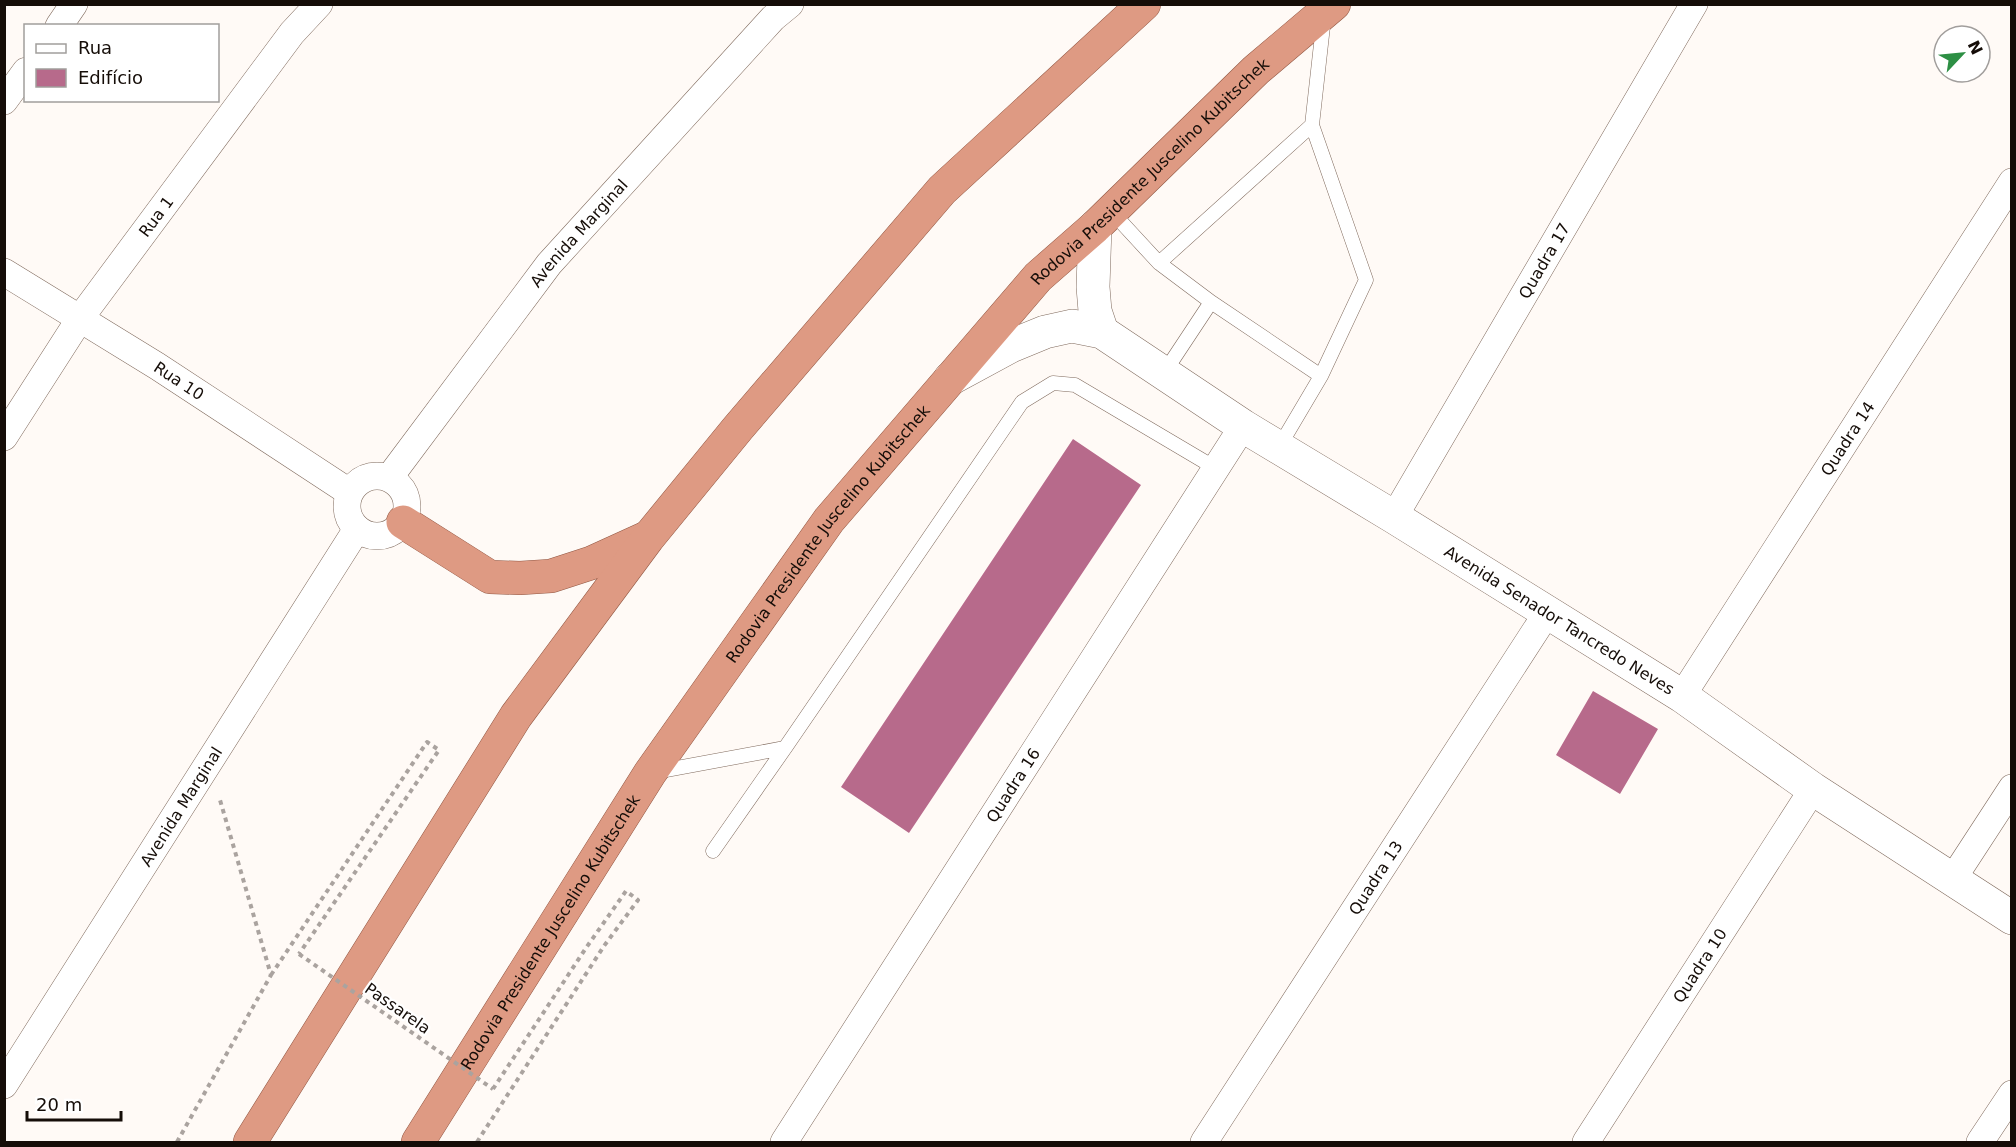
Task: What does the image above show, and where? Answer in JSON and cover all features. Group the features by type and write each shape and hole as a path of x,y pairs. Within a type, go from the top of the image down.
{"highway":[{"path":"250,1143 516,716 648,538 738,428 942,190 1144,4"},
{"name":"Rodovia Presidente Juscelino Kubitschek","path":"418,1143 650,773 829,520 1038,278 1103,219 1256,70 1329,8"},
{"path":"403,522 490,577 551,576 591,563 648,538"}],"street":[{"path":"60,24 74,4"},
{"name":"Rua 1","path":"4,437 81,317 292,33 319,4"},
{"name":"Quadra 17","path":"1394,517 1694,4"},
{"name":"Avenida Marginal","path":"389,478 549,264 773,9"},
{"path":"4,101 24,75"},
{"name":"Quadra 14","path":"1682,696 2012,182"},
{"path":"949,380 1011,346 1045,332 1072,326 1102,332 1095,311 1093,287 1103,219"},
{"name":"Rua 10","path":"4,272 81,317 349,492"},
{"name":"Avenida Senador Tancredo Neves","path":"1102,332 1243,426 1682,696 1813,789 2012,918"},
{"name":"Quadra 16","path":"784,1143 1243,426"},
{"path":"371,475 389,478 398,483 404,491 407,512 403,522 387,535 366,534 357,529 350,520 347,510 349,492 362,479 371,475"},
{"name":"Avenida Marginal","path":"4,1085 357,529"},
{"name":"Quadra 13","path":"1204,1143 1547,613"},
{"path":"1952,880 2012,788"},
{"name":"Quadra 10","path":"1586,1143 1813,789"},
{"path":"1980,1143 2012,1094"}],"lane":[{"path":"1279,447 1321,376 1366,280 1312,125 1329,8"},
{"path":"1160,263 1312,125"},
{"path":"1103,219 1211,302 1321,376"},
{"path":"1164,373 1211,302"},
{"path":"713,851 1022,402 1053,383 1075,385 1216,469"},
{"path":"650,773 785,748"}],"path":[{"name":"Passarela","path":"271,975 392,791 427,742 439,750 299,954 493,1089 626,891 638,900 604,946 477,1143"},
{"path":"177,1143 271,975 209,762"}],"building":[{"path":"1073,439 1141,485 909,833 841,787"},
{"path":"1593,691 1658,729 1620,794 1556,755"}]}
